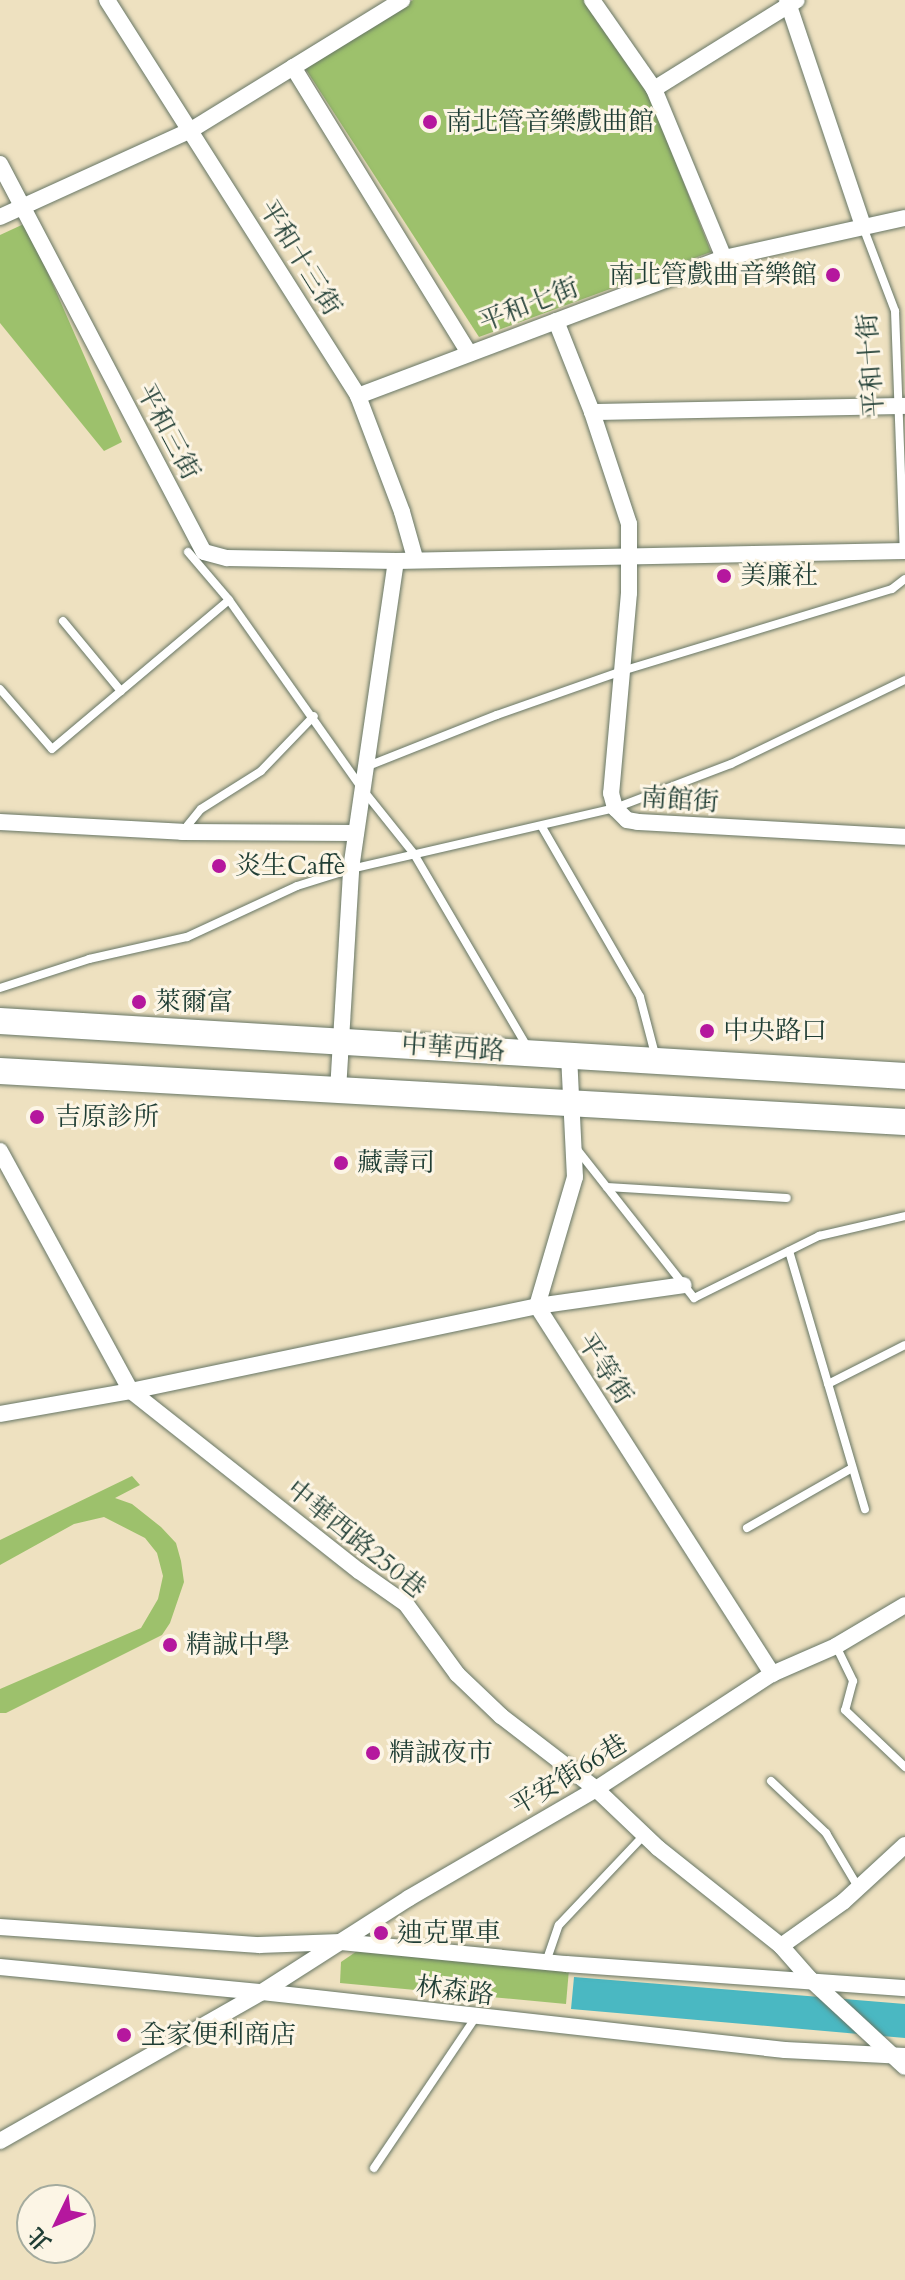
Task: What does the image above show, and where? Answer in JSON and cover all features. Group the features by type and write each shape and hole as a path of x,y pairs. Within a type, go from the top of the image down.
{"main road":[{"name":"中華西路","path":"0,1021 905,1076"},
{"name":"中華西路","path":"0,1071 905,1122"}],"street":[{"name":"平和十三街","path":"107,0 358,396 402,512 415,558"},
{"path":"0,217 191,130 402,0"},
{"path":"592,0 654,89 724,258"},
{"path":"654,89 791,2"},
{"name":"平和十街","path":"791,2 863,226"},
{"path":"293,67 469,353"},
{"name":"平和三街","path":"0,164 197,557"},
{"name":"平和七街","path":"358,396 724,258 905,218"},
{"name":"南館街","path":"556,321 592,412 629,524 631,556 611,793 615,808 627,820 638,822 905,837"},
{"path":"592,412 902,406"},
{"path":"197,557 396,561 415,558 904,551"},
{"path":"338,1091 351,869 396,561"},
{"path":"0,822 182,832 356,833"},
{"path":"537,1306 575,1177 569,1055"},
{"name":"中華西路250巷","path":"0,1151 131,1391 359,1571 406,1604 457,1674 501,1716 596,1789 644,1834 781,1946 810,1979 905,2067"},
{"path":"0,1414 131,1391 537,1306 684,1285"},
{"name":"平等街","path":"537,1306 772,1674"},
{"name":"平安街66巷","path":"0,2141 262,1992 409,1898 596,1789 772,1674 836,1646 905,1605"},
{"path":"781,1946 858,1888 905,1845"},
{"name":"林森路","path":"0,1927 259,1945 341,1942 546,1962 905,1988"},
{"name":"林森路","path":"0,1967 262,1992 785,2050 895,2055"}],"lane":[{"name":"平和十街","path":"863,226 895,311 902,406 904,551"},
{"path":"197,557 314,716 363,790 414,854 530,1052"},
{"path":"367,767 497,715 622,671 892,589 905,579"},
{"path":"0,689 52,749 229,600"},
{"path":"63,621 121,691"},
{"path":"0,988 89,959 187,937 297,886 351,869 615,808 731,764 905,680"},
{"path":"182,832 201,809 261,771 314,716"},
{"path":"542,827 640,997 657,1060"},
{"path":"574,1144 694,1298 819,1236 905,1216"},
{"path":"607,1187 787,1198"},
{"path":"789,1251 865,1509"},
{"path":"828,1384 905,1345"},
{"path":"747,1528 852,1468"},
{"path":"836,1646 853,1681 845,1710 905,1767"},
{"path":"771,1781 826,1833 858,1888"},
{"path":"546,1962 559,1925 644,1834"},
{"path":"374,2168 475,2018"}],"green space":[{"path":"413,0 585,0 648,92 711,252 479,337 305,68"},
{"path":"26,223 122,442 104,451 0,323 0,235"},
{"path":"132,1476 140,1485 115,1498 132,1504 161,1527 176,1543 181,1561 184,1582 170,1623 162,1635 6,1713 0,1713 0,1689 141,1628 158,1599 163,1576 157,1553 145,1538 104,1517 74,1524 0,1565 0,1540"},
{"path":"360,1949 569,1969 566,2004 340,1983 341,1962"}],"water":[{"path":"574,1977 905,2004 905,2038 571,2009"}],"place":[{"name":"南北管音樂戲曲館","path":"430,122"},
{"name":"南北管戲曲音樂館","path":"833,275"},
{"name":"美廉社","path":"724,576"},
{"name":"炎生Caffè","path":"219,866"},
{"name":"萊爾富","path":"139,1002"},
{"name":"中央路口","path":"707,1031"},
{"name":"吉原診所","path":"37,1117"},
{"name":"藏壽司","path":"341,1163"},
{"name":"精誠中學","path":"170,1645"},
{"name":"精誠夜市","path":"373,1753"},
{"name":"迪克單車","path":"381,1933"},
{"name":"全家便利商店","path":"124,2035"}]}
